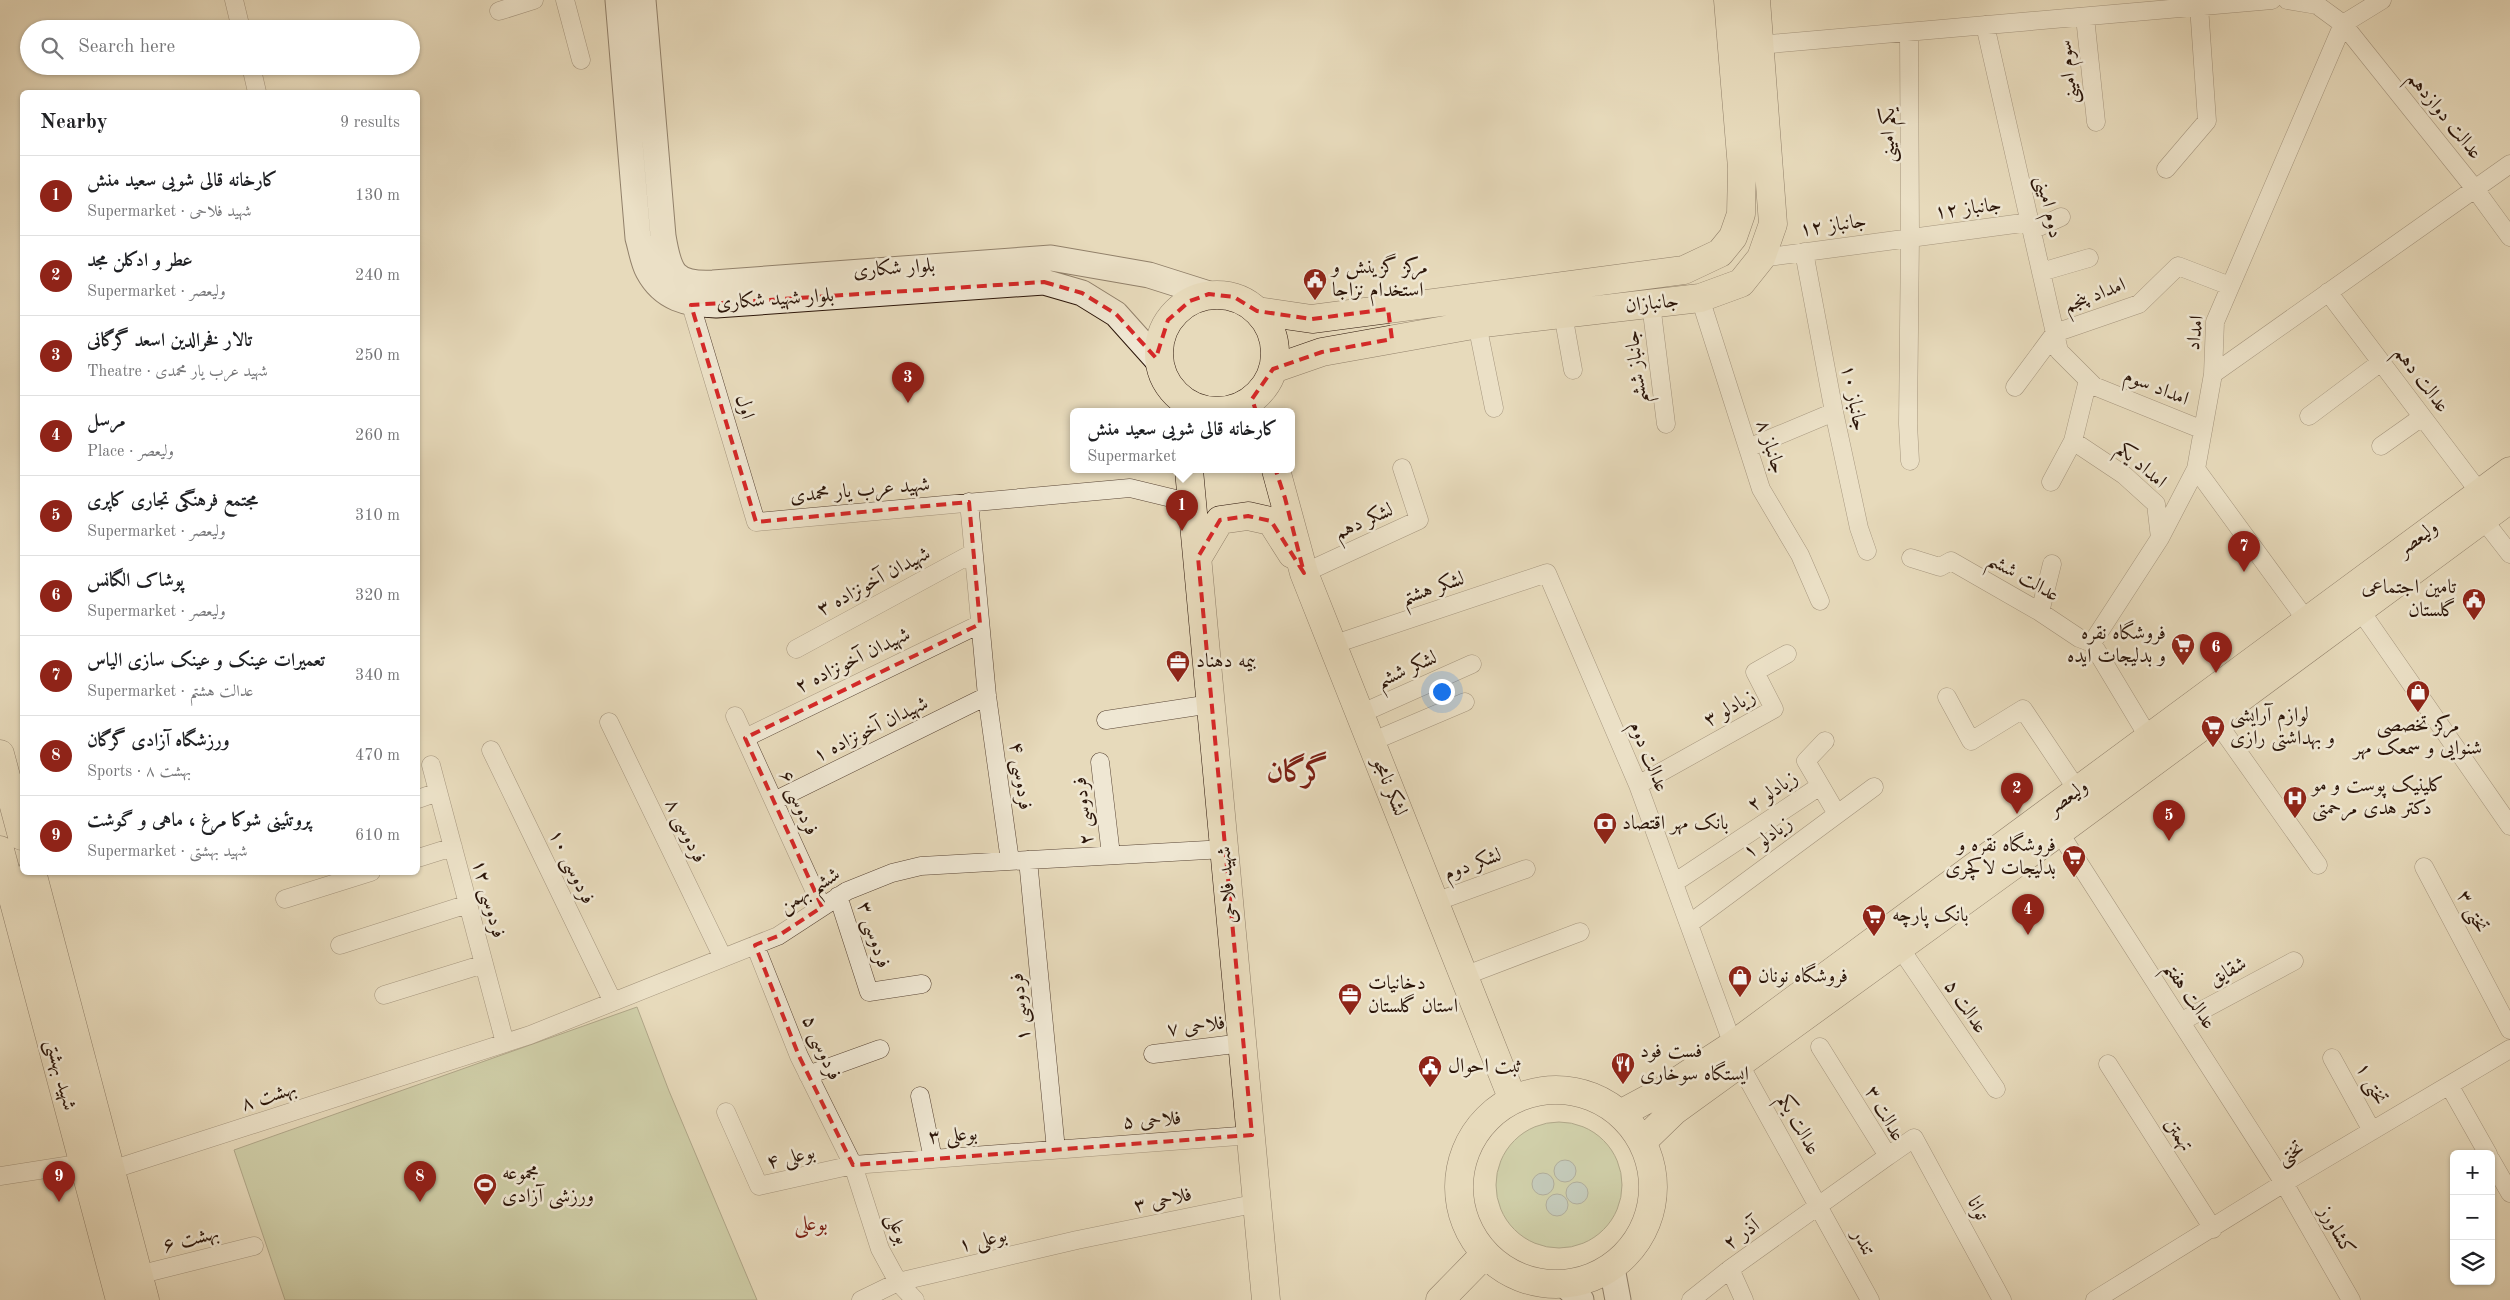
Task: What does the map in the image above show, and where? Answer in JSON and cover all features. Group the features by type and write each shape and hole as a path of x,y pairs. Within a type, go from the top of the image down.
{"main road":[{"name":"بلوار شهید شکاری","path":"618,0 638,238 647,271 666,293 691,304 716,305 1044,282 1082,293 1116,314 1159,362"},
{"name":"بلوار شکاری","path":"643,0 663,236 668,264 678,278 695,284 1051,258 1149,275 1209,294"},
{"name":"جانبازان","path":"1257,311 1312,319 1684,270 1720,253 1733,237 1741,214 1742,168 1728,0"},
{"name":"جانبازان","path":"1273,369 1322,352 1477,324 1700,298 1741,283 1761,258 1773,224 1756,0"},
{"path":"1199,408 1179,404 1159,362 1159,343 1168,320 1177,310 1190,301 1209,294 1234,296 1257,311 1265,320 1272,334 1275,356 1273,369 1254,406 1241,408"},
{"path":"1388,309 1392,340"},
{"name":"ولیعصر","path":"1620,1114 1736,1055 1900,948 2360,610 2481,506 2510,471"},
{"name":"شهید فلاحی","path":"1188,473 1198,557 1266,1300"},
{"name":"لشکر نامجو","path":"1277,473 1304,572 1510,1092"},
{"name":"ولیعصر","path":"1642,1142 1736,1055 2149,738 2307,621 2481,506 2510,499"},
{"path":"1198,557 1220,520 1248,516 1271,521 1304,572"},
{"path":"0,754 7,806 20,832"},
{"name":"شهید بهشتی","path":"0,850 120,1300"},
{"name":"شهید بهشتی","path":"33,875 142,1288"},
{"path":"1510,1092 1575,1092 1599,1100 1620,1114 1642,1142 1652,1172 1654,1188 1649,1218 1634,1246 1612,1268 1582,1282 1573,1292 1535,1283 1508,1272 1481,1257 1462,1210 1459,1194 1461,1170 1468,1146 1476,1132 1510,1092"},
{"path":"1440,1300 1481,1257"},
{"path":"1612,1268 1618,1300"}],"street":[{"path":"234,0 239,20"},
{"path":"499,11 534,0"},
{"path":"565,0 581,60"},
{"path":"1760,45 2272,0"},
{"name":"عدالت دوازدهم","path":"2287,0 2317,5 2343,24 2475,189 2510,237"},
{"path":"2343,24 2382,0"},
{"path":"2166,169 2207,121 2199,6"},
{"name":"سوم امینی","path":"2085,16 2096,122"},
{"name":"امداد","path":"2092,642 2160,538 2196,469 2213,374 2215,322 2343,24"},
{"name":"دوم امینی","path":"1985,25 2060,351 2091,383"},
{"name":"یکم امینی","path":"1909,32 1910,237 1908,424 1910,461"},
{"path":"253,75 257,90"},
{"path":"2213,374 2510,164"},
{"name":"جانباز ۱۲","path":"1910,237 2031,226 2061,217"},
{"name":"۱۲ جانباز","path":"1761,258 1910,237"},
{"name":"۱۰ جانباز","path":"1804,252 1834,412 1859,528 1867,551"},
{"path":"2041,272 2090,258"},
{"name":"امداد پنجم","path":"2015,387 2055,333 2139,304 2178,266 2230,286"},
{"name":"عدالت دهم","path":"2328,292 2422,417 2481,506 2510,554"},
{"name":"جانباز ۸","path":"1700,298 1761,489 1800,555 1820,601"},
{"name":"اول","path":"691,304 756,522"},
{"name":"جانباز ششم","path":"1651,304 1666,424"},
{"path":"1563,314 1573,370"},
{"path":"1477,324 1494,408"},
{"path":"2309,416 2381,362"},
{"path":"2051,482 2073,441 2091,383"},
{"name":"امداد سوم","path":"2091,383 2203,430"},
{"path":"1748,448 1834,412"},
{"path":"2381,446 2422,417"},
{"name":"امداد یکم","path":"2073,441 2124,476 2156,504 2160,538"},
{"name":"لشکر دهم","path":"1304,572 1419,520 1402,468"},
{"path":"2196,469 2307,621"},
{"name":"شهید عرب یار محمدی","path":"756,522 1130,488 1192,503"},
{"name":"۴ فردوسی","path":"969,502 987,696 1010,861"},
{"name":"۳ شهیدان آخونزاده","path":"796,648 973,553"},
{"name":"عدالت ششم","path":"1912,558 1940,567 1951,561 2040,612 2078,638 2092,642"},
{"path":"2040,612 2052,564"},
{"name":"لشکر هشتم","path":"1332,645 1547,573"},
{"name":"عدالت دوم","path":"1547,573 1638,785 1736,1055"},
{"path":"2360,610 2508,823"},
{"name":"۲ شهیدان آخونزاده","path":"745,738 980,624"},
{"path":"2092,642 2149,738"},
{"name":"زیادلو ۳","path":"1638,785 1774,709 1755,672 1787,654"},
{"name":"لشکر ششم","path":"1360,714 1472,664"},
{"name":"۱ شهیدان آخونزاده","path":"774,801 987,696"},
{"path":"1947,697 1971,740 2023,709 2078,791"},
{"path":"1371,742 1465,702"},
{"path":"1106,720 1211,704"},
{"name":"۶ فردوسی","path":"736,716 822,907"},
{"path":"2214,718 2318,865"},
{"name":"۸ فردوسی","path":"609,722 723,958"},
{"path":"1825,741 1806,762 1837,814"},
{"name":"۱۰ فردوسی","path":"492,750 613,1002"},
{"name":"۲ فردوسی","path":"1100,762 1111,856"},
{"name":"۱۲ فردوسی","path":"431,765 505,1043"},
{"name":"زیادلو ۲","path":"1674,883 1820,786"},
{"name":"زیادلو ۱","path":"1689,924 1874,787"},
{"path":"420,797 438,792"},
{"name":"عدالت هفتم","path":"2059,832 2284,1183"},
{"path":"420,857 453,847"},
{"name":"ششم بهمن","path":"439,1065 505,1043 613,1002 778,936 838,896 892,874 921,866 1225,849"},
{"name":"۱ فردوسی","path":"1028,860 1056,1150"},
{"name":"تختی ۳","path":"2424,867 2510,1030"},
{"name":"لشکر دوم","path":"1434,902 1526,868"},
{"path":"285,899 361,875"},
{"name":"۳ فردوسی","path":"838,896 869,992 922,984"},
{"path":"340,945 468,904"},
{"path":"1464,976 1580,932"},
{"name":"۵ فردوسی","path":"755,945 808,1075 853,1165"},
{"name":"عدالت ۵","path":"1900,948 1996,1089"},
{"name":"شقایق","path":"2182,1022 2294,961"},
{"path":"384,995 484,964"},
{"name":"۷ فلاحی","path":"1153,1054 1243,1043"},
{"name":"عدالت ۳","path":"1818,1207 1888,1156 1820,1047"},
{"path":"808,1075 880,1049"},
{"name":"تختی","path":"2095,1300 2213,1229 2284,1183 2510,1049"},
{"name":"عدالت یکم","path":"1736,1055 1818,1207"},
{"name":"۱ تختی","path":"2332,1058 2372,1131"},
{"name":"تهمتن","path":"2108,1064 2213,1229"},
{"name":"۸ بهشت","path":"111,1170 439,1065"},
{"path":"2450,1085 2486,1150"},
{"path":"920,1096 933,1159"},
{"name":"۴ بوعلی","path":"726,1112 759,1186 853,1165"},
{"name":"۵ فلاحی","path":"1056,1150 1252,1135"},
{"name":"توانا","path":"1888,1156 1914,1138 2002,1300"},
{"name":"۳ بوعلی","path":"853,1165 1056,1150"},
{"path":"0,1176 84,1163"},
{"name":"بوعلی","path":"853,1165 880,1249 898,1282 915,1300"},
{"path":"2495,1167 2510,1193"},
{"name":"کشاورز","path":"2284,1183 2351,1300"},
{"name":"۳ فلاحی","path":"1077,1240 1258,1203"},
{"name":"۲ آذر","path":"1691,1300 1730,1269 1818,1207"},
{"name":"تندر","path":"1818,1207 1870,1300"},
{"name":"۱ بوعلی","path":"861,1300 898,1282 1077,1240"},
{"name":"۶ بهشت","path":"142,1288 254,1246"},
{"path":"1730,1269 1744,1300"}],"highlighted area":[{"path":"1044,282 1082,293 1116,314 1156,358 1168,320 1190,301 1209,294 1234,297 1257,311 1312,319 1388,309 1392,339 1322,352 1273,369 1252,399 1285,498 1304,573 1271,521 1248,516 1220,520 1198,557 1252,1135 853,1165 799,1056 755,945 778,936 822,907 745,738 980,624 969,502 756,522 691,305"}],"green space":[{"name":"مجموعه ورزشی آزادی","path":"637,1007 669,1091 757,1300 285,1300 234,1150"},
{"path":"1559,1122 1583,1127 1604,1140 1617,1161 1622,1185 1617,1209 1604,1230 1583,1243 1559,1248 1535,1243 1514,1230 1501,1209 1496,1185 1501,1161 1514,1140 1535,1127"}],"water":[{"path":"1565,1160 1573,1163 1576,1171 1573,1179 1565,1182 1557,1179 1554,1171 1557,1163"},
{"path":"1543,1173 1551,1176 1554,1184 1551,1192 1543,1195 1535,1192 1532,1184 1535,1176"},
{"path":"1577,1182 1585,1185 1588,1193 1585,1201 1577,1204 1569,1201 1566,1193 1569,1185"},
{"path":"1557,1194 1565,1197 1568,1205 1565,1213 1557,1216 1549,1213 1546,1205 1549,1197"}],"place":[{"name":"مرکز گزینش و استخدام نزاجا","path":"1315,301"},
{"name":"تالار فخرالدین اسعد گرگانی","path":"908,403"},
{"name":"کارخانه قالی شویی سعید منش","path":"1182,531"},
{"name":"تعمیرات عینک و عینک سازی الیاس","path":"2244,572"},
{"name":"تامین اجتماعی گلستان","path":"2474,621"},
{"name":"فروشگاه نقره و بدلیجات ایده","path":"2183,666"},
{"name":"پوشاک الگانس","path":"2216,673"},
{"name":"بیمه دهناد","path":"1178,683"},
{"name":"مرکز تخصصی شنوایی و سمعک مهر","path":"2418,713"},
{"name":"لوازم آرایشی و بهداشتی رازی","path":"2213,748"},
{"name":"عطر و ادکلن مجد","path":"2017,814"},
{"name":"کلینیک پوست و مو دکتر هدی مرحمتی","path":"2295,819"},
{"name":"مجتمع فرهنگی تجاری کاپری","path":"2169,841"},
{"name":"بانک مهر اقتصاد","path":"1605,845"},
{"name":"فروشگاه نقره و بدلیجات لاکچری","path":"2074,878"},
{"name":"مرسل","path":"2028,935"},
{"name":"بانک پارچه","path":"1874,937"},
{"name":"فروشگاه نونان","path":"1740,998"},
{"name":"دخانیات استان گلستان","path":"1350,1016"},
{"name":"فست فود ایستگاه سوخاری","path":"1623,1085"},
{"name":"ثبت احوال","path":"1430,1088"},
{"name":"پروتئینی شوکا مرغ‌ ، ماهی و گوشت","path":"59,1202"},
{"name":"ورزشگاه آزادی گرگان","path":"420,1202"},
{"name":"مجموعه ورزشی آزادی","path":"485,1206"}],"district":[{"name":"گرگان","path":"1297,773"},
{"name":"بوعلی","path":"811,1224"}]}
